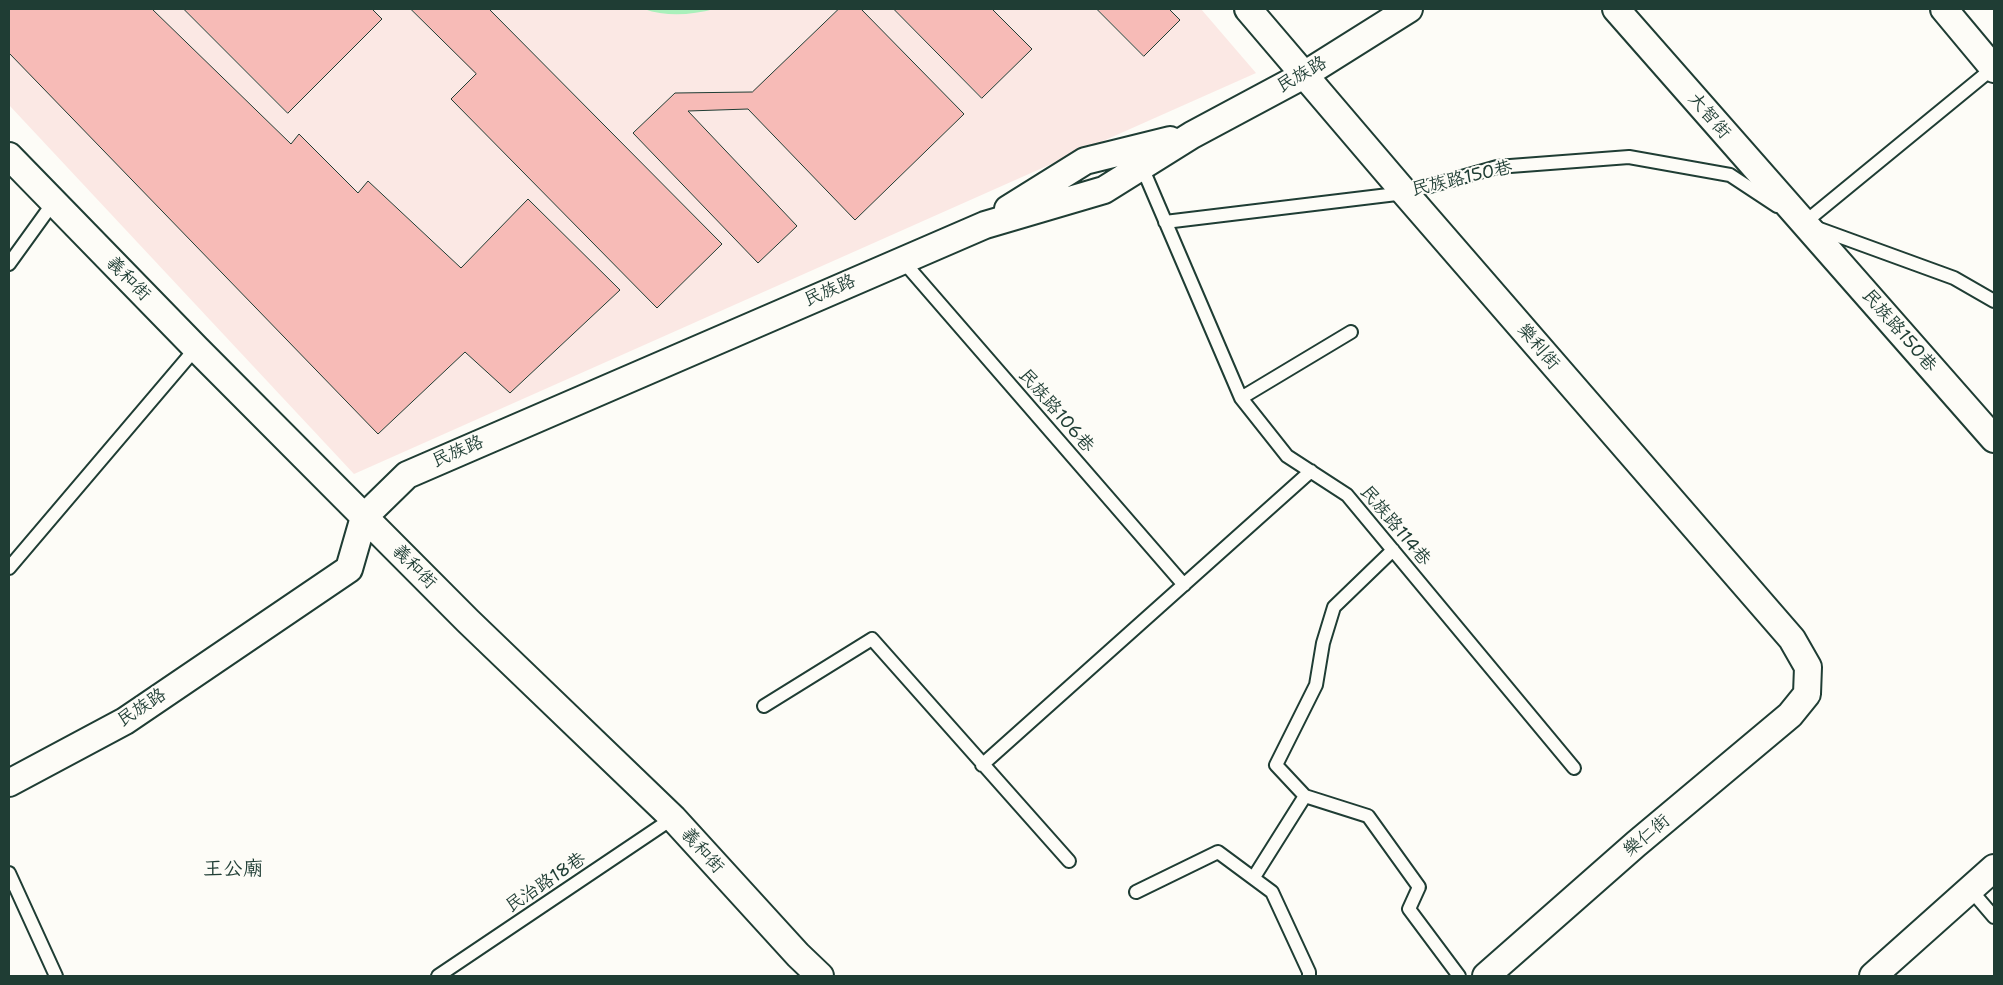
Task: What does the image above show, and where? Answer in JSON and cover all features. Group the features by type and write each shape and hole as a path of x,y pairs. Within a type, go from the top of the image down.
{"street":[{"name":"樂利街","path":"1248,9 1792,639 1808,667 1807,694"},
{"name":"民族路","path":"9,783 125,721 349,569 364,516 407,475 985,224 1104,190 1192,135 1304,75 1409,9"},
{"name":"大智街","path":"1616,9 1804,223"},
{"path":"1944,9 1994,69"},
{"name":"民族路","path":"985,224 1085,161 1192,135"},
{"name":"義和街","path":"9,156 196,348 468,621 673,818 798,955 820,976"},
{"name":"民族路150巷","path":"1804,223 1994,438"},
{"name":"樂仁街","path":"1486,976 1636,844 1790,715 1807,694"},
{"path":"1874,976 1994,868"}],"lane":[{"path":"1804,223 1994,69"},
{"name":"民族路150巷","path":"1165,222 1405,193 1497,167 1629,157 1730,175 1804,223 1954,278 1994,300"},
{"name":"民族路114巷","path":"1142,167 1241,398 1288,456 1347,495 1574,768"},
{"path":"9,264 53,203"},
{"name":"民族路106巷","path":"902,260 1184,585"},
{"path":"1241,398 1351,332"},
{"path":"9,568 196,348"},
{"path":"982,765 1311,472"},
{"path":"1392,550 1334,607 1323,644 1316,685 1276,765 1305,796 1368,816 1419,887 1410,909 1459,976"},
{"path":"764,706 872,640 1069,862"},
{"path":"1254,877 1305,796"},
{"name":"民治路18巷","path":"438,976 457,971 673,818"},
{"path":"1136,892 1218,852 1272,892 1309,972 1309,976"},
{"path":"9,873 56,976"},
{"path":"1970,889 1994,917"}],"shaded area":[{"path":"9,9 1201,9 1256,73 354,474 9,105"}],"green space":[{"path":"644,9 714,9 697,13 679,14 652,12"}],"building":[{"path":"9,9 152,9 291,144 299,134 358,193 368,181 461,268 528,199 620,290 510,393 465,352 378,434 9,53"},
{"path":"184,9 372,9 382,19 288,113"},
{"path":"411,9 489,9 722,244 657,308 451,99 476,74"},
{"path":"839,9 861,9 964,114 855,220 748,109 688,111 797,226 758,263 633,133 675,93 752,92"},
{"path":"894,9 992,9 1032,49 982,98"},
{"path":"1097,9 1169,9 1180,20 1144,56"}],"district":[{"name":"王公廟","path":"233,870"}]}
